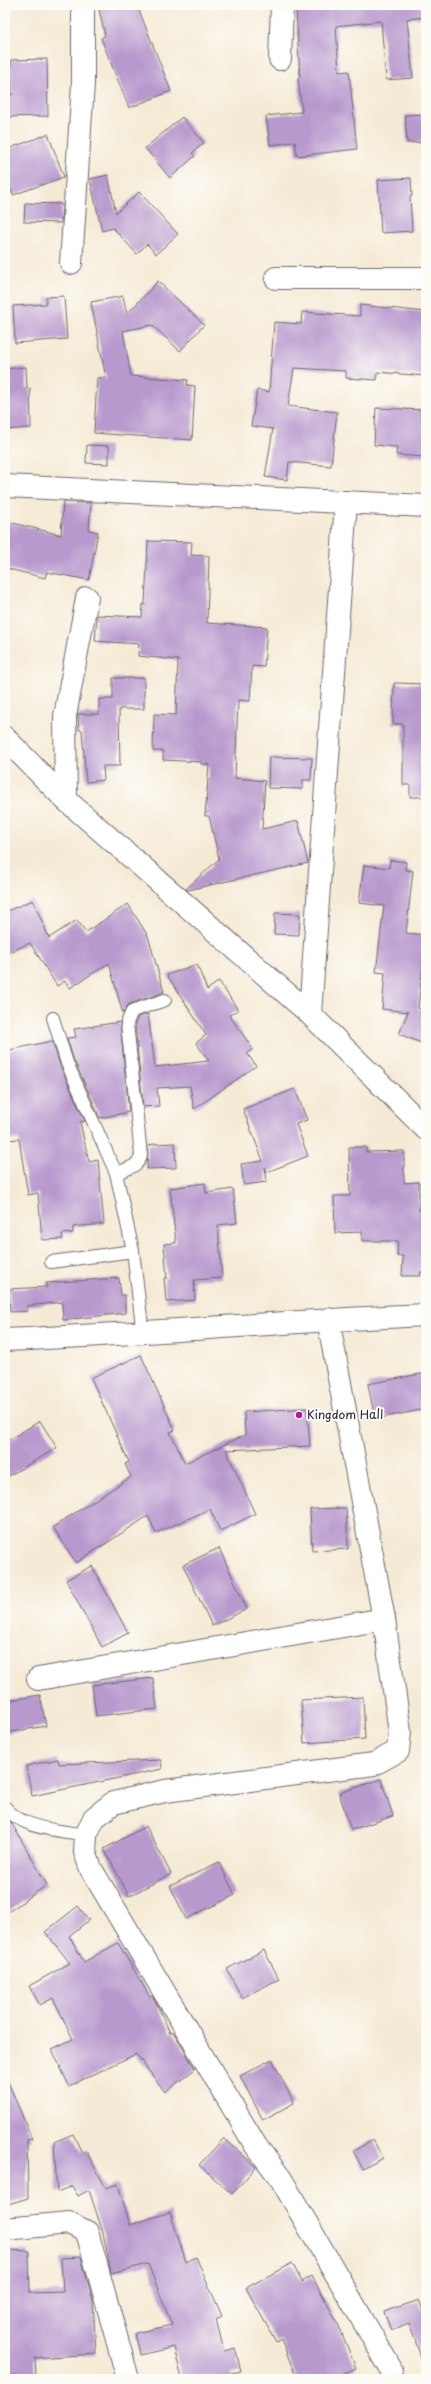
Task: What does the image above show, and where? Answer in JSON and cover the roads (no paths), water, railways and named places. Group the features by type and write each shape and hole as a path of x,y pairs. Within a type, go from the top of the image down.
{"street":[{"path":"71,264 83,84 83,5"},
{"path":"280,59 282,5"},
{"path":"276,278 426,278"},
{"path":"5,486 426,506"},
{"path":"310,1014 346,502"},
{"path":"66,800 65,716 87,598"},
{"path":"5,738 66,800 310,1014 426,1129"},
{"path":"5,1340 143,1334 235,1325 426,1315"},
{"path":"328,1319 384,1619 400,1732 398,1751 374,1764 165,1791 113,1803 94,1818 86,1835 85,1852 91,1869 256,2146 281,2179 391,2369"},
{"path":"38,1679 384,1619"},
{"path":"5,2229 69,2223 87,2232 128,2379"}],"lane":[{"path":"116,1173 136,1165 140,1161 141,1155 128,1032 128,1018 132,1011 165,1000"},
{"path":"53,1018 67,1063 116,1173 132,1252 143,1334"},
{"path":"51,1262 132,1252"},
{"path":"5,1807 16,1817 34,1825 86,1835"}],"place":[{"name":"Kingdom Hall","path":"299,1415"}]}
